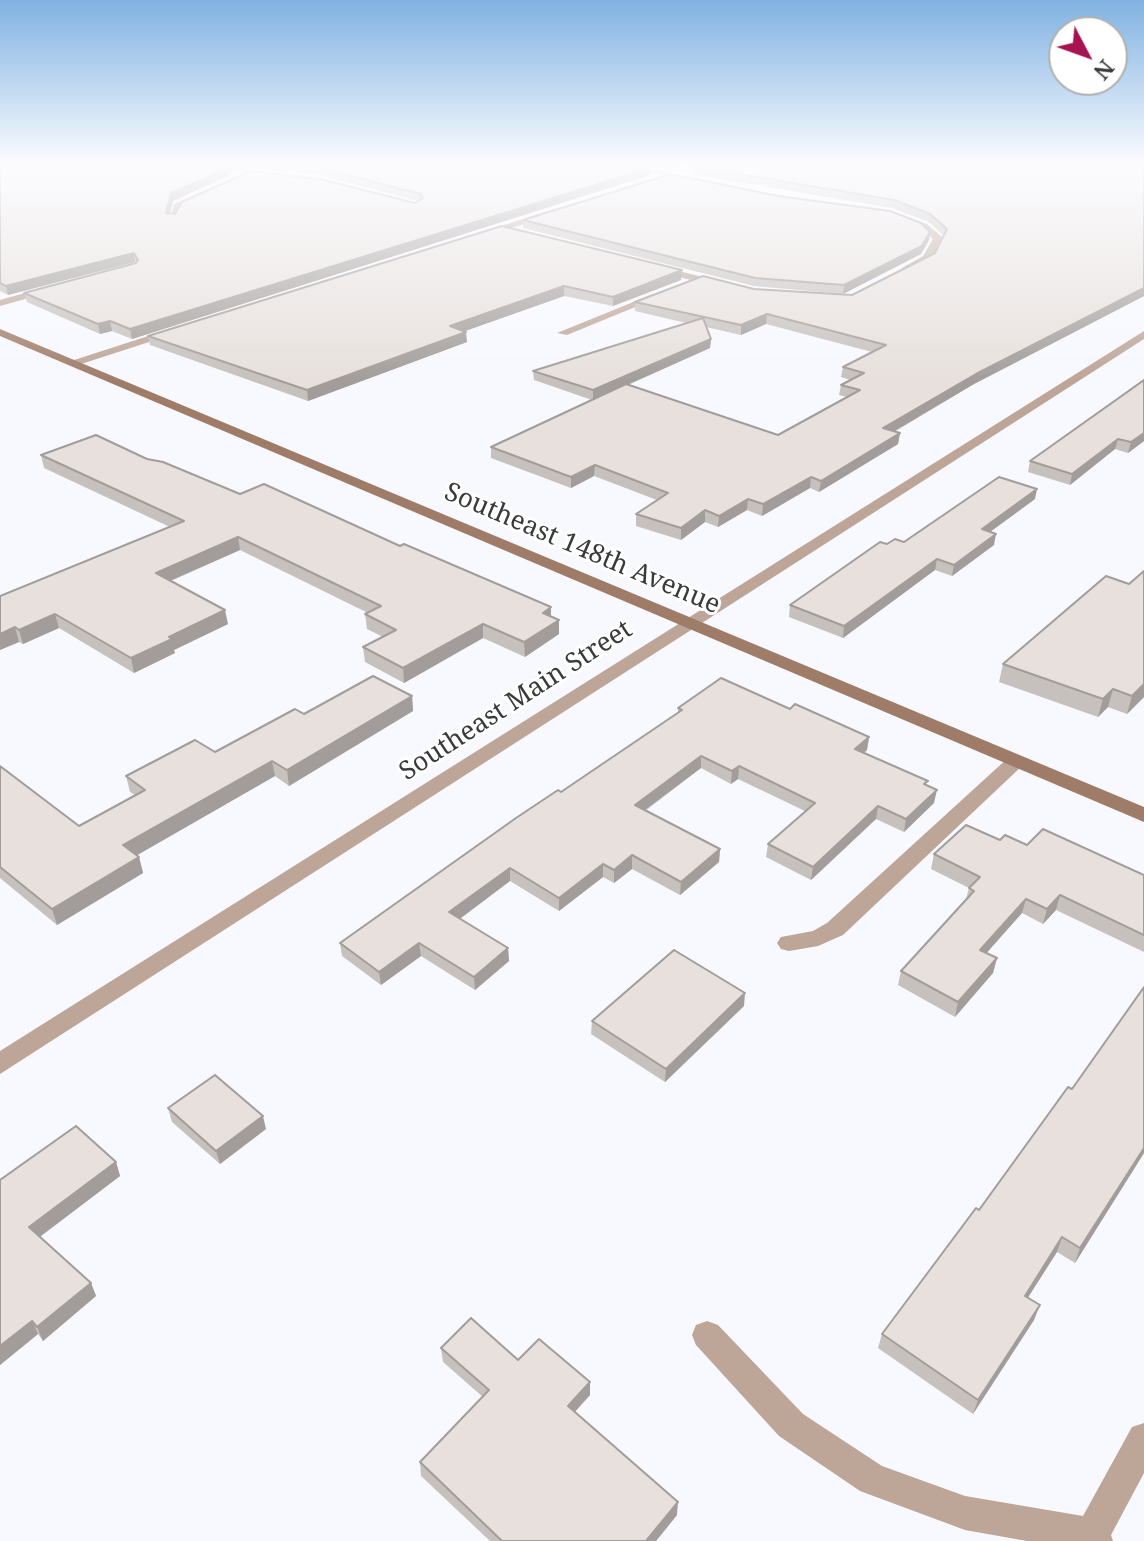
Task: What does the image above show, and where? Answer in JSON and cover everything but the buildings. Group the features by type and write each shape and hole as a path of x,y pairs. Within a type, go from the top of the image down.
{"main road":[{"name":"Southeast 148th Avenue","path":"0,332 1144,815"}],"street":[{"path":"888,279 927,258 938,238"},
{"path":"638,264 740,289"},
{"path":"685,285 698,280"},
{"path":"0,303 67,284"},
{"path":"563,333 671,290"},
{"path":"74,362 189,326"},
{"name":"Southeast Main Street","path":"0,1064 1144,334"},
{"path":"789,943 818,938 835,929 1016,761"},
{"path":"707,1335 791,1425 872,1479 965,1513 1094,1538 1144,1439"}]}
